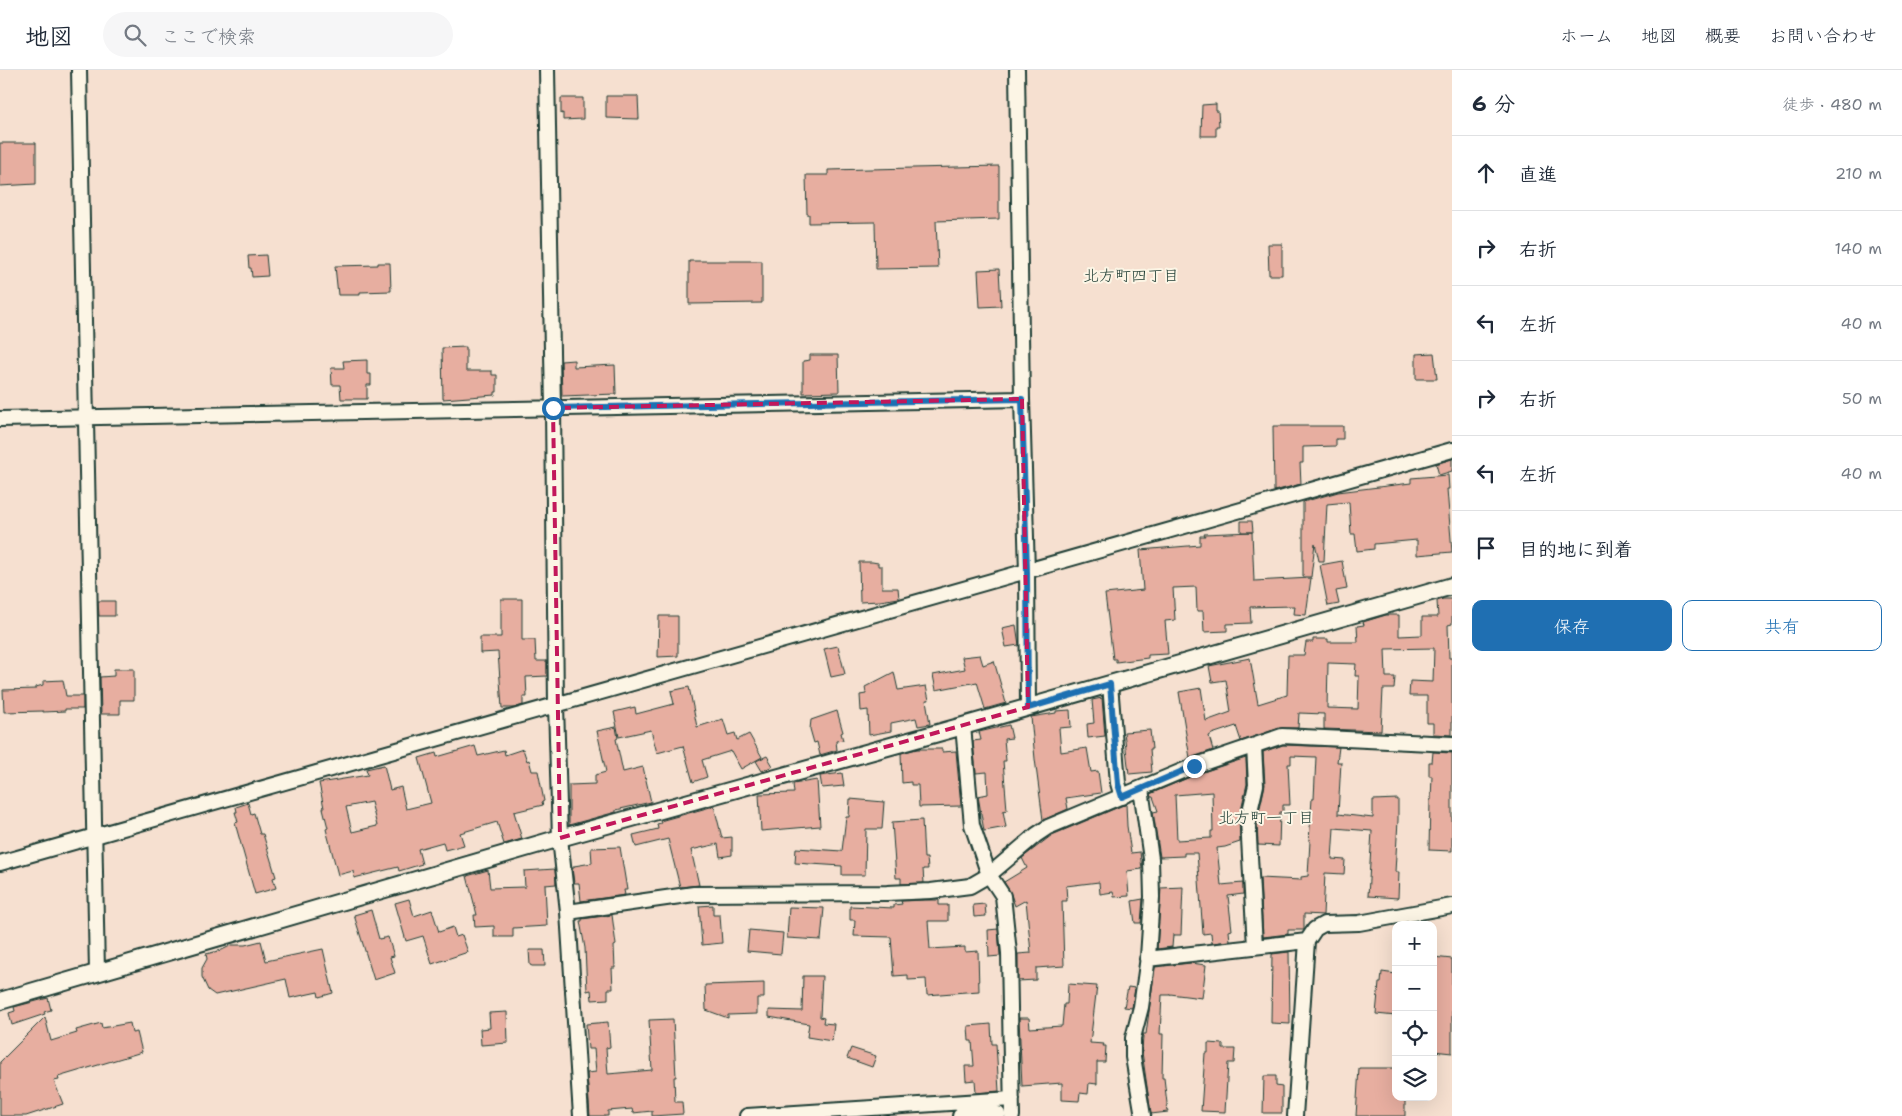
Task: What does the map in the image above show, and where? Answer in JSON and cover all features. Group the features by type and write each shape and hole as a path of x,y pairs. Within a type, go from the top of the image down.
{"street":[{"path":"79,70 97,972"},
{"path":"547,70 556,705 560,838 568,912 581,1116"},
{"path":"1017,70 1028,708"},
{"path":"0,419 1022,399"},
{"path":"0,863 1452,450"},
{"path":"0,1001 560,838 1028,708 1452,586"},
{"path":"1110,684 1118,784 1122,797"},
{"path":"963,726 972,824 989,875 1003,896 1009,953 1012,1116"},
{"path":"568,912 694,894 931,891 970,886 989,875 1048,827 1194,766 1282,736 1452,744"},
{"path":"1254,746 1256,785 1248,820 1255,947"},
{"path":"1141,789 1151,859 1152,897 1147,960 1141,1007 1133,1038 1133,1057 1144,1116"},
{"path":"1295,1116 1307,941 1315,929 1324,924 1359,923 1452,906"},
{"path":"1147,960 1307,941"},
{"path":"747,1116 1012,1099"},
{"path":"960,1116 998,1114 998,1116"}],"highlighted area":[{"path":"1022,399 1028,707 560,838 553,408"}],"building":[{"path":"606,96 638,96 639,119 606,118"},
{"path":"561,98 583,98 583,119 563,120"},
{"path":"1216,104 1219,126 1216,126 1216,136 1201,136 1202,105"},
{"path":"0,143 36,143 36,184 0,186"},
{"path":"999,166 999,219 936,221 938,268 876,269 875,222 809,223 806,175 828,175 828,170"},
{"path":"1268,244 1282,244 1282,275 1269,275"},
{"path":"266,255 268,276 252,277 248,256"},
{"path":"689,261 762,261 762,303 689,304"},
{"path":"378,263 390,263 391,291 360,292 360,295 338,295 335,266 378,265"},
{"path":"999,269 1001,306 980,307 978,270"},
{"path":"466,347 466,371 492,371 492,375 497,375 497,392 495,392 495,395 443,399 442,348"},
{"path":"1434,353 1437,379 1416,379 1416,354"},
{"path":"810,355 838,355 839,392 803,393 803,361 810,360"},
{"path":"367,360 367,374 371,374 371,385 367,385 367,399 341,399 340,385 332,385 331,368 344,368 343,361"},
{"path":"574,360 574,367 615,365 616,394 562,396 561,361"},
{"path":"1273,426 1343,426 1343,439 1336,439 1336,446 1303,447 1303,463 1300,463 1301,484 1274,491"},
{"path":"1452,459 1452,471 1439,475 1436,464"},
{"path":"1448,475 1449,489 1447,489 1452,552 1417,555 1417,540 1374,544 1374,549 1357,551 1355,534 1351,534 1349,502 1327,504 1324,561 1319,561 1315,543 1311,577 1303,577 1303,502 1338,492 1411,483 1411,478"},
{"path":"1241,521 1252,521 1253,532 1241,532"},
{"path":"1252,532 1254,581 1311,578 1306,615 1294,614 1295,606 1250,607 1251,623 1227,624 1227,631 1204,632 1203,611 1197,611 1196,587 1173,588 1175,620 1165,621 1168,654 1148,655 1148,658 1116,662 1116,659 1113,659 1105,594 1143,590 1140,550 1200,545 1200,536 1205,536 1204,534"},
{"path":"1342,561 1347,589 1336,591 1339,604 1328,606 1320,565"},
{"path":"859,562 878,563 878,566 882,566 882,588 898,588 899,598 860,602"},
{"path":"501,599 522,599 522,640 535,640 536,661 547,661 547,676 526,677 527,697 523,697 523,705 514,708 502,708 498,652 480,653 480,637 501,637"},
{"path":"1452,599 1452,624 1448,625 1449,658 1452,658 1452,735 1433,734 1433,723 1427,723 1427,696 1409,696 1410,681 1433,682 1434,648 1385,649 1386,677 1395,677 1394,689 1383,689 1381,731 1324,729 1324,714 1299,713 1298,728 1280,728 1241,741 1236,726 1212,734 1209,736 1213,750 1190,758 1179,692 1201,688 1206,721 1231,712 1226,680 1212,682 1209,666 1250,658 1258,704 1287,695 1288,655 1304,655 1306,642 1313,642 1313,639 1328,639 1328,642 1358,642 1357,626 1364,625 1363,622 1386,615 1399,615 1399,636 1422,635 1422,617 1438,617 1437,601","holes":["1328,663 1356,664 1355,676 1359,676 1358,709 1327,708"]},
{"path":"98,601 115,601 115,616 99,616"},
{"path":"659,616 678,616 678,656 658,657"},
{"path":"1016,625 1019,645 1006,647 1002,628"},
{"path":"838,646 845,674 831,677 824,649"},
{"path":"980,655 983,665 994,661 1006,703 985,709 977,682 936,690 933,675 965,669 962,657"},
{"path":"114,669 134,669 134,700 120,700 120,714 101,714 100,677 114,676"},
{"path":"894,672 898,690 926,686 929,700 926,700 930,724 918,726 916,718 891,723 891,731 869,735 868,710 861,711 860,695 866,694 865,687"},
{"path":"63,680 66,696 83,696 83,709 4,712 3,690 36,689 36,687 43,685 43,681"},
{"path":"689,687 697,727 723,719 728,735 735,733 737,740 749,734 762,757 741,769 731,751 702,760 707,777 693,782 683,746 657,753 651,730 619,737 614,712 635,707 636,714 674,704 671,691"},
{"path":"1102,698 1105,736 1088,738 1087,724 1094,723 1092,700"},
{"path":"1070,710 1071,727 1059,728 1061,752 1087,748 1091,772 1098,771 1101,793 1066,798 1068,809 1043,820 1031,717"},
{"path":"837,711 843,732 841,733 843,740 836,741 837,750 820,755 817,742 814,743 810,729 811,720"},
{"path":"1009,725 1012,738 1004,739 1006,761 1003,761 1007,810 1003,811 1006,827 984,831 978,796 988,794 987,772 976,773 973,741 981,740 979,732"},
{"path":"616,727 618,738 616,739 623,772 643,767 651,802 616,810 616,812 569,825 569,785 595,784 595,775 606,772 597,731"},
{"path":"1150,730 1152,772 1129,774 1124,732"},
{"path":"1283,745 1339,747 1337,762 1341,762 1338,814 1373,818 1373,800 1398,799 1395,872 1399,872 1398,898 1368,896 1372,831 1334,828 1332,859 1345,860 1344,874 1325,873 1323,915 1304,914 1304,930 1288,930 1288,934 1263,937 1260,878 1301,880 1301,877 1308,876 1316,757 1291,756 1291,764 1288,764 1290,805 1283,805 1283,812 1280,812 1279,846 1258,845 1257,821 1265,785 1263,752"},
{"path":"475,746 478,756 504,750 505,755 523,749 532,771 538,771 544,801 542,802 543,805 514,812 522,839 504,844 497,822 460,833 464,845 445,850 443,842 418,849 422,864 399,871 398,867 354,878 353,871 338,875 326,829 328,828 319,783 368,775 366,769 384,765 390,790 401,787 406,809 431,803 419,758 436,753 437,757","holes":["371,802 377,826 352,832 346,807"]},
{"path":"917,749 942,749 942,752 956,751 961,806 919,807 918,785 911,785 911,782 902,783 901,753"},
{"path":"1433,752 1452,753 1452,851 1429,850 1432,776 1429,776 1429,762 1432,762"},
{"path":"767,756 773,766 762,771 756,761"},
{"path":"1246,758 1247,784 1239,818 1240,842 1217,848 1221,885 1243,883 1243,894 1228,896 1232,930 1229,931 1230,941 1212,943 1211,933 1203,934 1197,853 1184,853 1184,856 1160,857 1153,812 1158,811 1150,794 1197,774","holes":["1212,792 1213,831 1211,831 1211,838 1177,840 1175,795"]},
{"path":"842,773 844,786 822,788 820,776"},
{"path":"817,780 820,826 761,831 759,794 794,793 793,784"},
{"path":"850,799 884,802 882,829 866,829 865,875 842,875 842,866 795,863 796,848 842,851 846,817 849,817"},
{"path":"248,803 251,814 254,813 260,834 263,834 276,877 273,878 276,888 255,894 235,823 238,822 235,812 237,812 236,807"},
{"path":"1126,804 1131,853 1140,852 1142,869 1127,871 1129,896 1114,897 1113,892 1100,894 1099,882 1066,886 1067,901 1062,901 1064,966 1036,968 1036,980 1018,981 1018,954 1031,953 1026,900 1015,906 1004,882 1027,868 1022,858 1052,835"},
{"path":"714,806 722,838 732,837 732,855 720,857 718,844 691,850 699,885 680,887 668,839 636,847 633,835 658,829 657,824 661,823 660,821"},
{"path":"922,820 924,858 927,858 928,869 923,869 924,883 901,884 901,878 896,878 892,822"},
{"path":"620,847 627,890 624,890 625,895 581,901 579,883 574,883 572,868 592,863 591,848"},
{"path":"555,869 556,884 545,885 547,926 513,928 513,937 494,937 494,926 475,927 474,915 477,915 467,876 488,870 490,888 525,887 524,871"},
{"path":"1183,887 1181,935 1173,935 1172,947 1157,949 1161,888"},
{"path":"409,899 414,916 432,910 439,932 453,927 456,937 462,935 468,952 432,964 423,936 406,941 395,903"},
{"path":"1143,899 1141,923 1135,923 1132,901"},
{"path":"939,900 939,905 948,905 948,921 928,921 930,949 965,947 965,952 978,951 979,991 927,995 926,979 908,980 908,975 894,976 891,937 854,936 855,920 850,920 850,906 894,908 894,905 902,904 901,901"},
{"path":"985,904 986,916 974,917 973,905"},
{"path":"713,905 713,915 720,915 722,943 702,945 699,906"},
{"path":"789,907 824,908 821,940 787,938"},
{"path":"371,910 379,939 388,937 394,956 390,957 395,973 374,980 354,915"},
{"path":"612,915 616,945 614,946 615,968 612,968 613,989 608,989 608,999 592,1000 591,990 587,991 585,948 580,921 582,919"},
{"path":"998,929 1000,956 989,957 988,930"},
{"path":"749,930 783,933 781,954 747,951"},
{"path":"261,941 266,961 323,949 333,993 319,997 318,992 290,998 286,979 215,995 208,990 202,977 202,968 207,959 206,954 232,945 245,945"},
{"path":"529,950 544,950 545,966 530,965"},
{"path":"1289,952 1290,1024 1271,1023 1272,954"},
{"path":"1437,957 1452,959 1452,1053 1437,1051"},
{"path":"1191,963 1206,965 1202,998 1170,994 1162,995 1160,1034 1163,1034 1162,1078 1164,1078 1168,1112 1151,1114 1142,1052 1143,1034 1146,1034 1155,967"},
{"path":"1382,972 1392,973 1392,1016 1376,1014 1379,983 1381,983"},
{"path":"803,976 822,976 820,1017 824,1018 823,1023 834,1024 832,1041 807,1037 809,1024 769,1017 769,1010 802,1011"},
{"path":"764,983 764,998 757,998 757,1014 728,1015 728,1018 706,1010 705,985"},
{"path":"1068,984 1097,986 1090,1043 1104,1044 1103,1046 1106,1046 1105,1062 1097,1062 1097,1084 1089,1083 1088,1094 1080,1093 1079,1101 1062,1100 1062,1083 1022,1086 1019,1018 1029,1018 1030,1028 1062,1026 1064,1004 1067,1004"},
{"path":"1128,987 1135,988 1132,1008 1124,1007"},
{"path":"48,998 51,1010 44,1012 45,1014 12,1025 9,1013 15,1011 14,1007"},
{"path":"507,1012 508,1043 481,1045 480,1029 490,1028 489,1013"},
{"path":"45,1017 51,1041 77,1033 76,1030 101,1023 102,1028 130,1023 132,1033 137,1032 142,1052 58,1077 59,1080 54,1081 63,1104 26,1116 0,1116 0,1062"},
{"path":"673,1019 676,1077 674,1077 675,1102 682,1102 683,1114 652,1116 652,1111 633,1113 632,1109 608,1111 608,1116 590,1116 587,1073 596,1072 594,1049 588,1049 586,1024 608,1022 610,1047 606,1048 608,1074 652,1070 649,1020"},
{"path":"991,1024 992,1044 996,1044 999,1091 976,1093 975,1080 966,1081 965,1066 974,1066 972,1041 969,1041 968,1026"},
{"path":"1208,1043 1223,1044 1223,1049 1235,1049 1234,1063 1228,1063 1225,1112 1201,1111 1205,1053 1208,1053"},
{"path":"851,1048 876,1056 872,1067 847,1058"},
{"path":"1359,1068 1392,1068 1392,1101 1405,1101 1405,1116 1356,1116"},
{"path":"1264,1076 1276,1076 1276,1086 1282,1087 1282,1113 1263,1113"}],"district":[{"name":"北方町四丁目","path":"1131,275"},
{"name":"北方町一丁目","path":"1266,817"}],"route":[{"path":"553,408 1022,399 1027,572 1028,708 1110,684 1118,784 1122,797 1194,766"}]}
